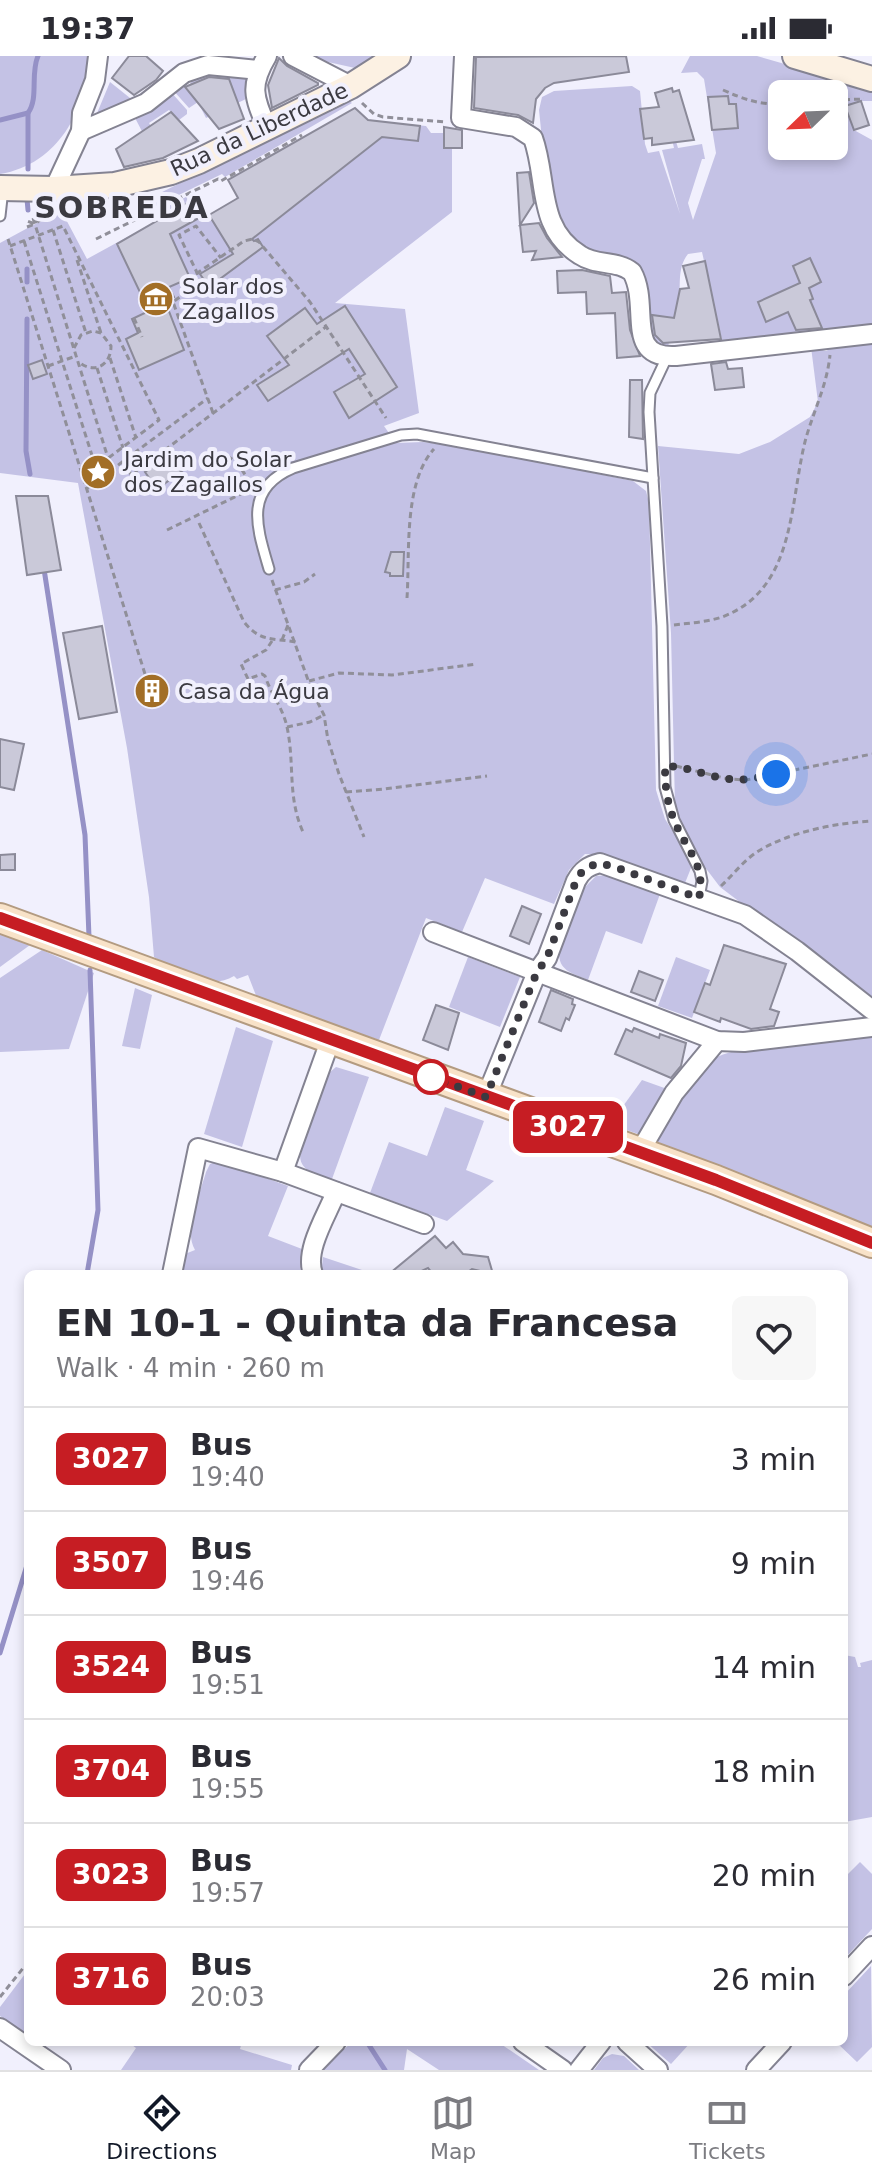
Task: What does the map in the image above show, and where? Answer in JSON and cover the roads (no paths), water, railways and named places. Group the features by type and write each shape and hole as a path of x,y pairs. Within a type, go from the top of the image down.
{"main road":[{"path":"0,918 772,1202 872,1243"}],"street":[{"path":"54,189 81,131 82,113 95,80 98,56"},
{"path":"293,56 351,86"},
{"name":"Rua da Liberdade","path":"1,188 115,185 171,172 351,86 398,56"},
{"path":"464,56 461,118 516,127 533,138 551,224 583,258 618,265 632,272 640,297 646,348 653,355 667,357 872,334"},
{"path":"795,56 872,79"},
{"path":"81,131 146,103 184,73 208,65 263,63 253,91 267,128"},
{"path":"486,1097 537,972 547,958 576,881 589,865 600,863 612,866 745,915 872,1010"},
{"path":"433,932 717,1041 744,1042 872,1027"},
{"path":"283,1172 330,1041"},
{"path":"639,1153 674,1093 717,1041"},
{"path":"173,1270 198,1148 283,1172 424,1224"},
{"path":"312,1270 314,1246 336,1192"},
{"path":"848,1972 872,1946"},
{"path":"0,2028 24,2045"},
{"path":"26,2046 61,2070"},
{"path":"309,2070 331,2046"},
{"path":"529,2046 563,2070"},
{"path":"579,2070 598,2046"},
{"path":"631,2046 658,2070"},
{"path":"756,2070 778,2046"}],"lane":[{"path":"0,216 1,188"},
{"path":"667,357 650,393 662,626 665,787 674,820 700,871 704,900"},
{"path":"269,569 257,511 262,492 280,474 401,435 417,434 653,478"}],"waterway":[{"path":"0,120 28,113 33,100 38,56"},
{"path":"28,113 28,169"},
{"path":"27,199 28,210"},
{"path":"27,269 27,282"},
{"path":"27,319 26,451 30,474"},
{"path":"44,569 85,835 89,937"},
{"path":"88,1270 98,1210 90,970"},
{"path":"0,1653 24,1575"},
{"path":"370,2046 385,2070"}],"place":[{"name":"Solar dos Zagallos","path":"156,299"},
{"name":"Jardim do Solar dos Zagallos","path":"98,472"},
{"name":"Casa da Água","path":"152,691"}],"district":[{"name":"SOBREDA","path":"122,208"}]}
